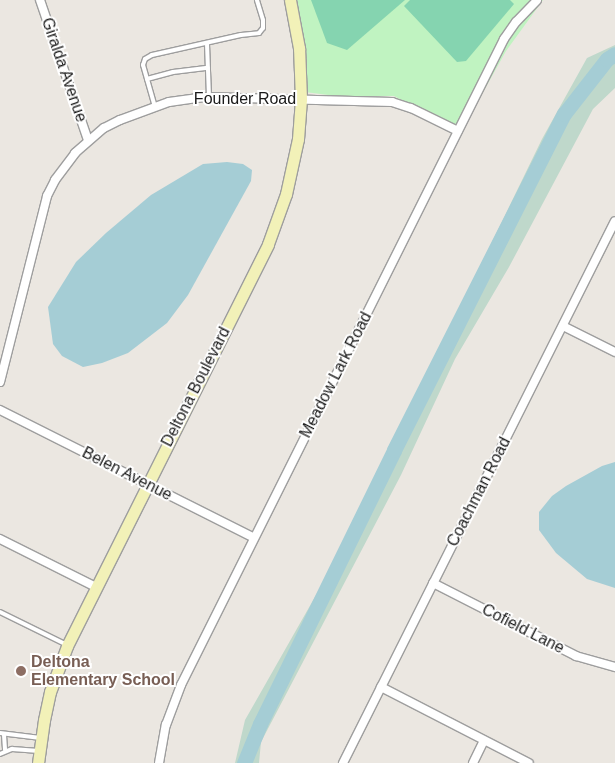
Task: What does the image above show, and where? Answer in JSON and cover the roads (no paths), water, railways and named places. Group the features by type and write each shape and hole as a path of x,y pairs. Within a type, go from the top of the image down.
{"main road":[{"name":"Deltona Boulevard","path":"39,757 50,692 67,645 278,219 293,168 301,100 299,48 290,0"}],"street":[{"name":"Giralda Avenue","path":"40,0 88,140"},
{"name":"Meadow Lark Road","path":"159,763 166,725 176,698 254,538 504,39 516,22 537,0"},
{"name":"Founder Road","path":"0,382 47,196 64,167 88,140 120,120 155,107 186,99 209,97 392,102 411,108 458,131"},
{"name":"Coachman Road","path":"343,763 615,222"},
{"path":"563,326 615,352"},
{"name":"Belen Avenue","path":"0,410 254,538"},
{"path":"0,539 96,587"},
{"name":"Cofield Lane","path":"433,583 576,656 615,667"},
{"path":"381,687 529,763"},
{"path":"473,763 484,740"}],"lane":[{"path":"155,107 143,65 145,59 152,55 259,33 263,28 263,20 257,0"},
{"path":"207,44 209,97"},
{"path":"147,79 173,72 208,68"},
{"path":"0,612 67,645"},
{"path":"5,750 2,734 41,738"},
{"path":"0,754 5,750"},
{"path":"5,750 39,757"}],"water":[{"path":"227,162 243,164 252,170 251,181 188,295 167,323 128,353 102,363 83,367 62,356 53,344 48,307 76,262 106,233 151,195 203,164"},
{"path":"615,462 615,588 587,579 556,553 539,530 539,512 552,496 566,486 602,466"}],"waterway":[{"path":"244,763 260,724 394,450 564,114 607,59 615,54"}],"place":[{"name":"Deltona Elementary School","path":"21,671"}]}
